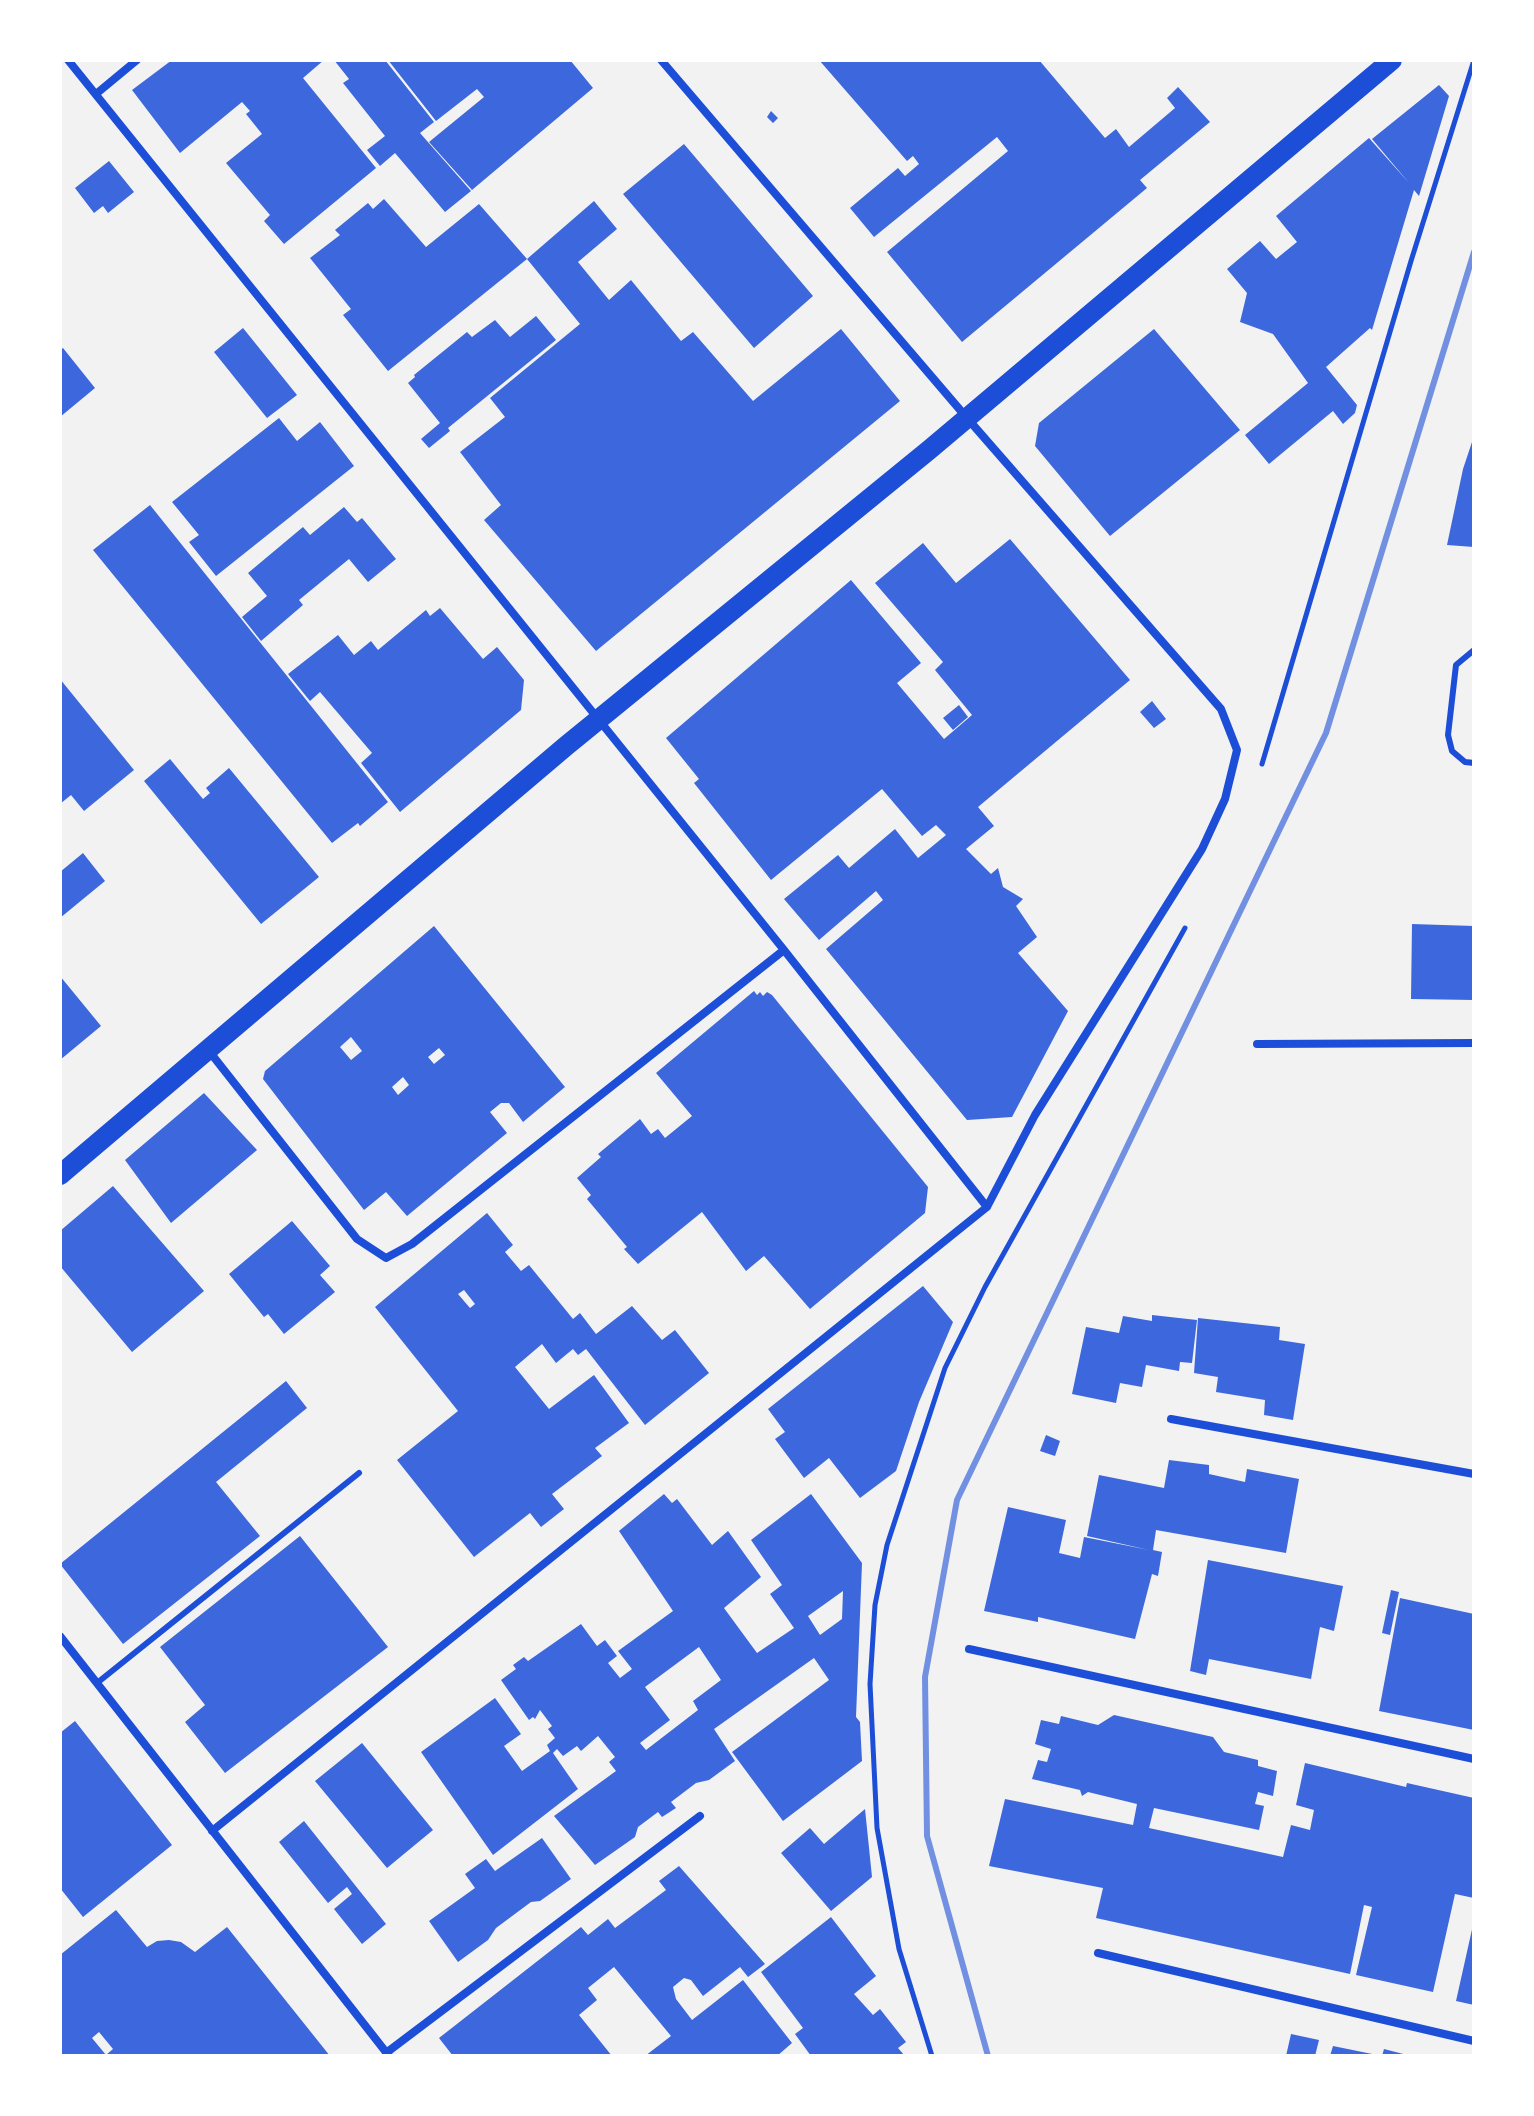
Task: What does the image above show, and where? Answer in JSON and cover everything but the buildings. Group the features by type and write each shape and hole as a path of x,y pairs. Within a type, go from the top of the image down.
{"main road":[{"path":"60,1175 598,720 967,418 1392,60"}],"street":[{"path":"68,60 987,1207"},
{"path":"96,94 137,60"},
{"path":"212,1831 987,1207 1035,1115 1202,849 1225,799 1237,750 1221,709 661,60"},
{"path":"208,1050 357,1239 386,1258 412,1244 784,950"},
{"path":"1257,1044 1474,1043"},
{"path":"1171,1419 1474,1474"},
{"path":"60,1636 387,2054 700,1816"},
{"path":"969,1649 1474,1759"},
{"path":"1098,1953 1474,2041"}],"lane":[{"path":"1474,650 1456,665 1448,735 1452,751 1465,762 1474,763"},
{"path":"97,1683 359,1473"}],"path":[{"path":"1260,768 1474,60"},
{"path":"932,2056 899,1949 877,1828 870,1684 875,1605 887,1545 945,1368 993,1273 1187,924"}],"railway":[{"path":"988,2056 927,1836 925,1677 957,1500 1326,733 1474,252"}]}
